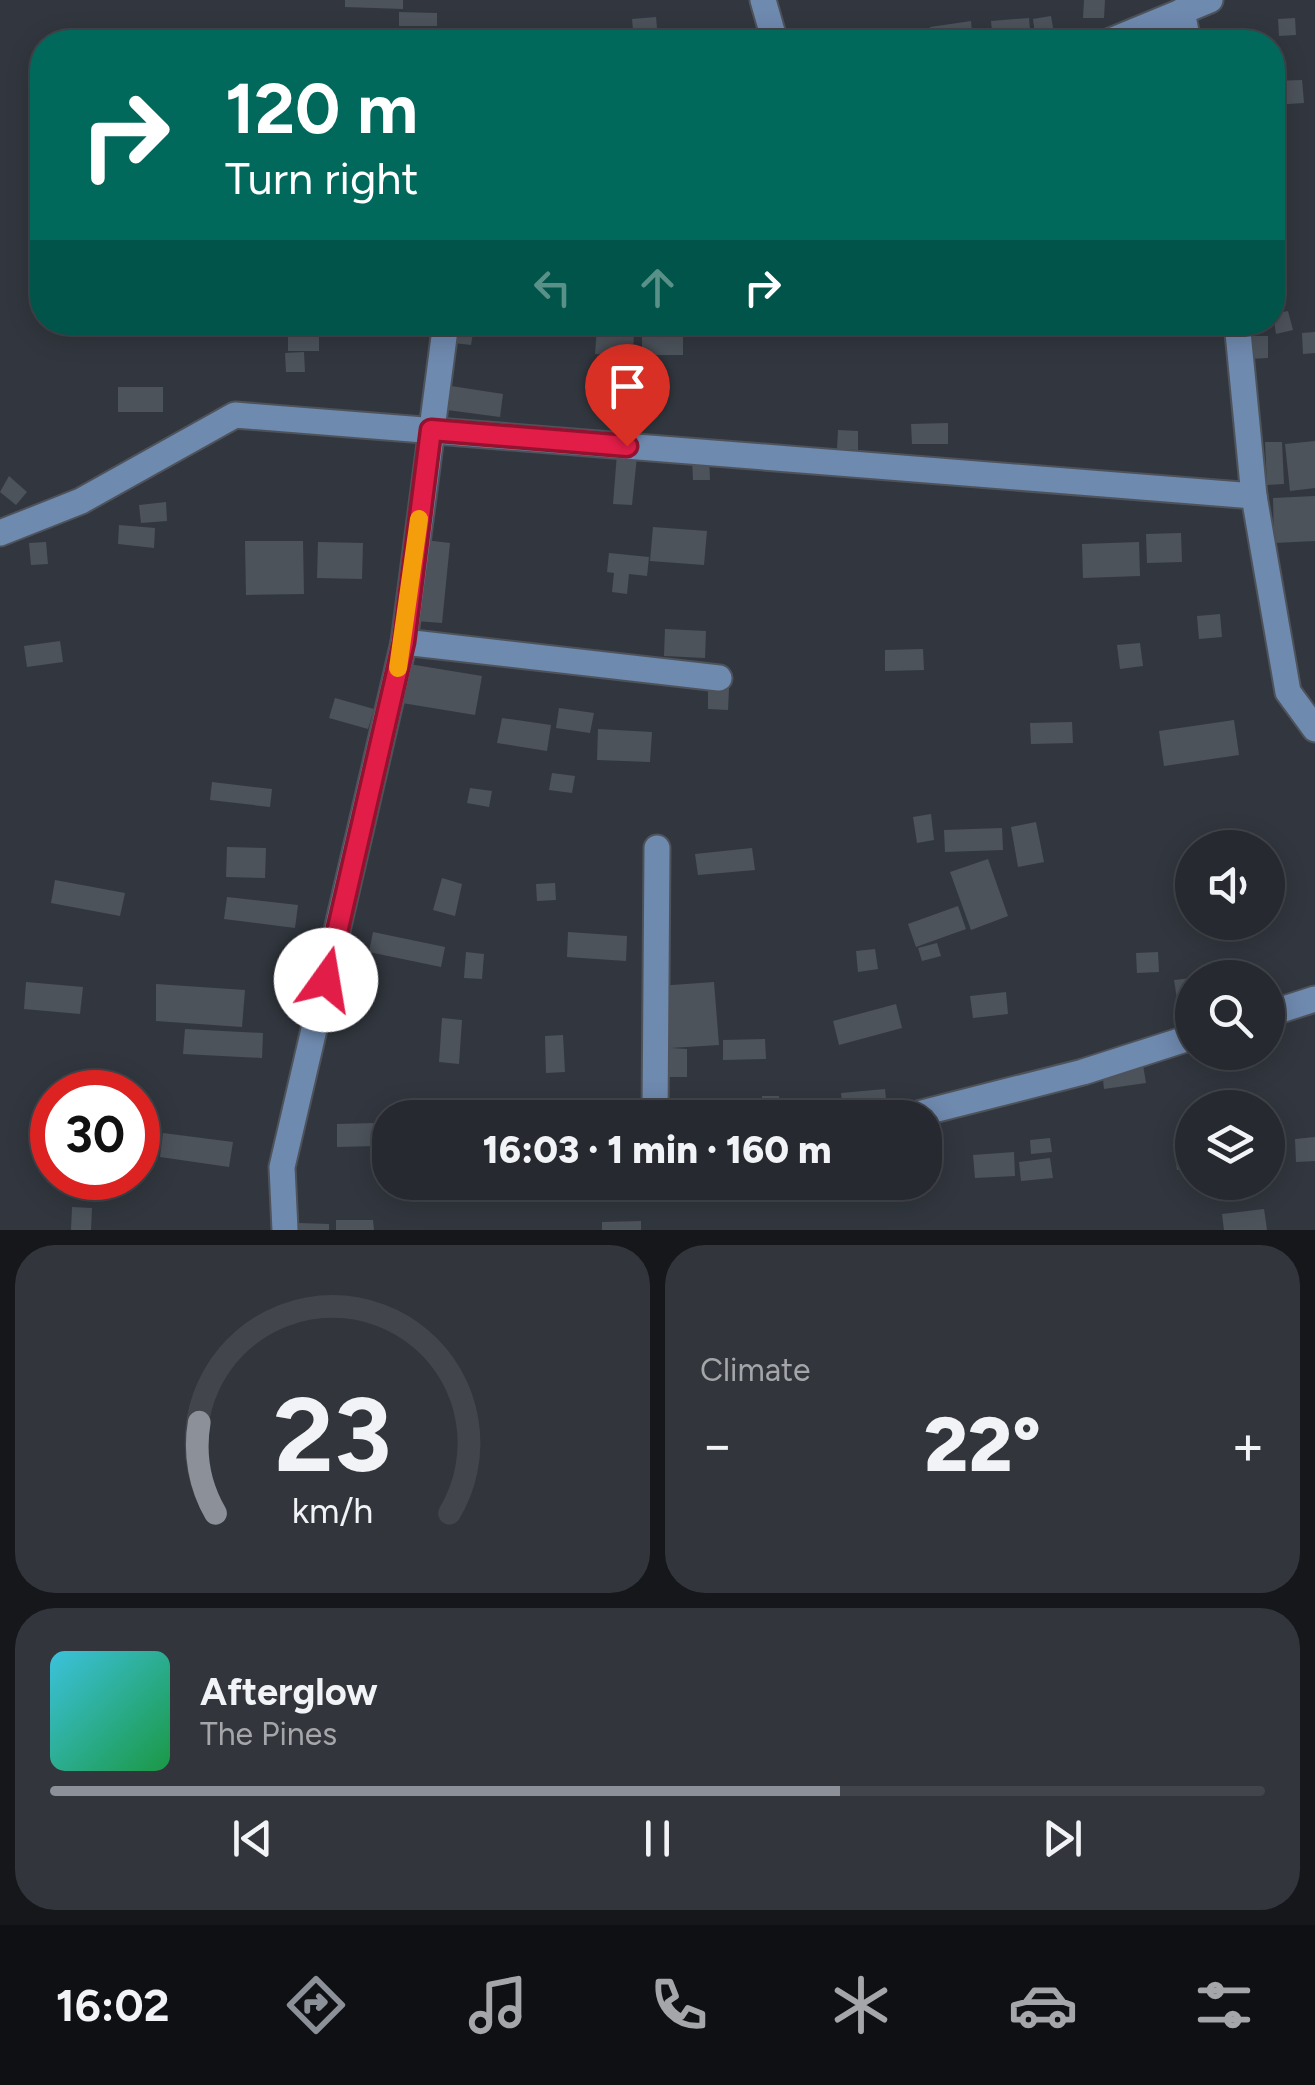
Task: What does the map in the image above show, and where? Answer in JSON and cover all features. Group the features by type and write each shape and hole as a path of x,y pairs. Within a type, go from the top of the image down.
{"street":[{"path":"763,0 771,30"},
{"path":"1138,30 1210,0"},
{"path":"1182,12 1186,30"},
{"path":"285,1230 282,1167 404,642 444,335"},
{"path":"1239,335 1254,496 1288,692 1315,729"},
{"path":"0,533 81,501 235,415 1254,496"},
{"path":"404,642 719,678"},
{"path":"655,1100 656,848"},
{"path":"1285,1009 1315,999"},
{"path":"942,1108 1083,1072 1175,1042"}],"building":[{"path":"345,0 403,0 403,9 345,7"},
{"path":"1084,0 1105,0 1104,18 1083,18"},
{"path":"399,12 437,13 437,26 399,26"},
{"path":"1051,16 1053,30 1034,30 1033,19"},
{"path":"656,17 657,30 633,30 632,19"},
{"path":"1029,18 1030,30 992,30 991,21"},
{"path":"1295,18 1296,35 1285,36 1285,30 1279,30 1278,19"},
{"path":"971,21 972,30 930,30 930,27"},
{"path":"1302,80 1304,103 1285,104 1285,81"},
{"path":"1285,312 1293,330 1285,332"},
{"path":"1315,332 1315,353 1303,354 1302,333"},
{"path":"288,335 319,335 319,351 288,351"},
{"path":"454,335 473,335 471,345 453,343"},
{"path":"596,335 634,335 633,357 595,354"},
{"path":"642,335 683,335 683,355 642,355"},
{"path":"1251,336 1268,336 1268,358 1250,359"},
{"path":"304,352 305,372 286,372 285,353"},
{"path":"451,386 503,394 500,417 447,410"},
{"path":"118,387 163,387 163,412 118,412"},
{"path":"948,423 948,444 912,444 911,424"},
{"path":"838,430 858,431 858,450 837,449"},
{"path":"1315,441 1315,488 1290,491 1285,444"},
{"path":"1265,442 1282,442 1284,484 1267,485"},
{"path":"617,454 637,456 632,505 613,504"},
{"path":"692,456 709,456 710,480 693,480"},
{"path":"9,476 27,492 16,505 0,492"},
{"path":"1315,496 1315,541 1274,543 1273,498"},
{"path":"166,502 167,521 141,523 139,505"},
{"path":"119,525 155,528 154,548 118,544"},
{"path":"653,527 707,531 704,565 650,561"},
{"path":"1181,533 1182,562 1147,563 1146,534"},
{"path":"425,540 450,543 442,623 416,621"},
{"path":"245,541 303,541 304,594 246,595"},
{"path":"46,542 48,564 31,565 29,543"},
{"path":"318,542 363,543 362,579 317,578"},
{"path":"1139,542 1140,576 1083,578 1082,544"},
{"path":"609,553 649,557 647,576 629,574 627,594 612,592 614,573 607,572"},
{"path":"1220,614 1222,637 1199,639 1197,616"},
{"path":"665,629 706,631 705,658 664,656"},
{"path":"60,641 63,662 27,667 24,646"},
{"path":"1140,643 1143,666 1120,669 1117,645"},
{"path":"923,649 924,670 885,671 885,650"},
{"path":"409,664 482,676 475,715 402,703"},
{"path":"708,687 729,688 728,710 708,709"},
{"path":"335,698 374,709 368,729 329,718"},
{"path":"559,708 594,713 590,733 556,728"},
{"path":"502,718 551,725 547,751 497,743"},
{"path":"1234,720 1239,755 1164,766 1159,731"},
{"path":"1072,722 1073,743 1031,744 1030,723"},
{"path":"598,729 652,732 650,762 597,760"},
{"path":"552,773 575,776 572,793 549,790"},
{"path":"212,782 272,789 270,807 210,800"},
{"path":"470,788 492,791 489,807 467,803"},
{"path":"931,814 934,840 917,843 913,817"},
{"path":"1036,822 1044,862 1018,867 1011,827"},
{"path":"1002,828 1003,850 945,852 944,830"},
{"path":"227,847 266,848 265,878 226,877"},
{"path":"752,848 755,870 698,875 695,854"},
{"path":"988,859 1008,916 971,930 950,872"},
{"path":"442,878 462,884 455,916 433,910"},
{"path":"55,880 125,893 120,916 51,903"},
{"path":"555,883 556,900 537,901 536,884"},
{"path":"227,897 298,905 295,928 224,919"},
{"path":"958,906 966,929 916,947 908,924"},
{"path":"373,932 445,947 441,967 369,952"},
{"path":"568,932 627,936 626,961 567,957"},
{"path":"937,943 941,956 922,961 918,948"},
{"path":"875,949 878,969 858,972 856,951"},
{"path":"466,952 484,954 482,979 464,978"},
{"path":"1158,952 1159,972 1137,973 1136,953"},
{"path":"26,982 83,987 80,1014 24,1009"},
{"path":"714,982 719,1045 670,1048 687,1049 687,1077 662,1077 658,986"},
{"path":"156,984 245,990 242,1027 156,1021"},
{"path":"1006,992 1008,1014 973,1018 970,996"},
{"path":"896,1004 902,1028 839,1045 833,1021"},
{"path":"442,1018 462,1020 459,1064 439,1062"},
{"path":"185,1029 263,1033 262,1058 183,1054"},
{"path":"563,1035 565,1072 546,1073 545,1036"},
{"path":"765,1039 766,1059 723,1060 723,1040"},
{"path":"1143,1065 1146,1083 1104,1089 1102,1070"},
{"path":"885,1089 886,1100 842,1100 841,1093"},
{"path":"762,1096 779,1096 779,1100 762,1100"},
{"path":"372,1123 372,1146 337,1147 337,1124"},
{"path":"163,1133 233,1142 229,1167 160,1157"},
{"path":"1315,1137 1315,1161 1296,1162 1295,1139"},
{"path":"1050,1138 1052,1152 1031,1154 1030,1140"},
{"path":"1014,1152 1015,1176 975,1178 973,1155"},
{"path":"1050,1158 1053,1178 1021,1181 1019,1162"},
{"path":"72,1207 92,1208 91,1230 71,1230"},
{"path":"1264,1209 1267,1230 1224,1230 1222,1214"},
{"path":"336,1220 373,1220 374,1230 336,1230"},
{"path":"641,1221 641,1230 602,1230 602,1222"},
{"path":"299,1223 329,1224 329,1230 299,1230"}],"slow traffic":[{"path":"398,668 419,519"}],"route":[{"path":"326,980 404,642 431,430 627,446"}]}
